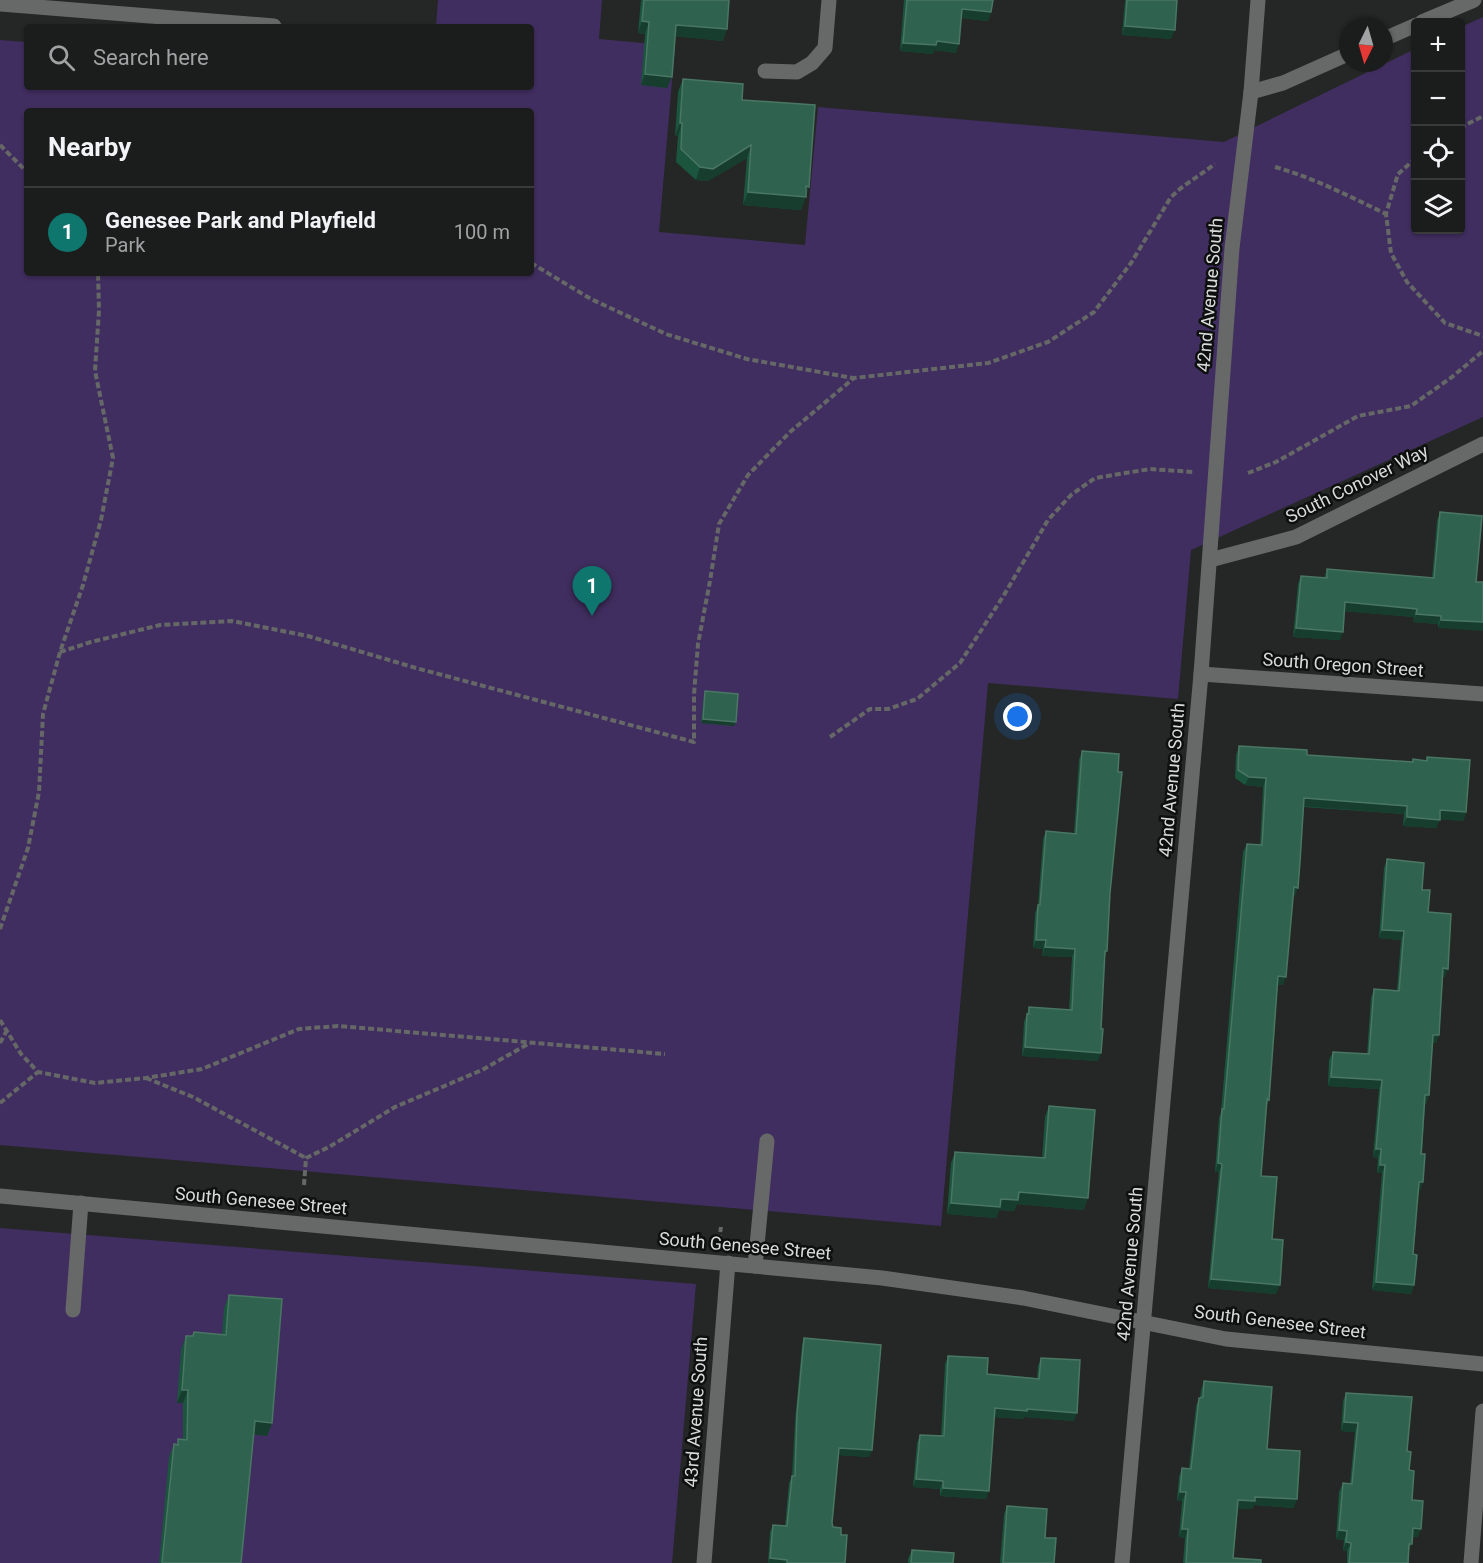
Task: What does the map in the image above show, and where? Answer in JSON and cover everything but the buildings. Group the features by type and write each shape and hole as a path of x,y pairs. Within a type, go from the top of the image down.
{"street":[{"path":"765,71 797,72 812,63 825,48 829,0"},
{"name":"42nd Avenue South","path":"1122,1563 1201,674 1233,248 1251,92 1258,0"},
{"path":"1431,18 1474,0"},
{"path":"0,4 249,24"},
{"path":"1393,35 1411,27"},
{"path":"1251,92 1283,83 1339,58"},
{"name":"South Conover Way","path":"1210,560 1296,537 1483,444"},
{"name":"South Oregon Street","path":"1201,674 1483,694"},
{"path":"755,1266 766,1141"},
{"name":"South Genesee Street","path":"0,1196 882,1278 1023,1298 1226,1339 1483,1364"},
{"path":"73,1310 81,1203"},
{"name":"43rd Avenue South","path":"704,1563 728,1263"},
{"path":"1472,1563 1483,1411"}],"path":[{"path":"1465,126 1483,116"},
{"path":"0,145 24,169"},
{"path":"1411,162 1398,174 1386,214 1391,254 1407,282 1444,323 1483,336"},
{"path":"534,265 591,299 666,334 747,359 854,378 988,363 1048,342 1094,312 1131,264 1172,197 1180,188 1215,164"},
{"path":"1275,168 1325,184 1386,214"},
{"path":"0,929 28,848 39,792 43,714 95,542 113,458 95,371 99,310 98,276"},
{"path":"1248,473 1276,462 1358,416 1411,406 1452,377 1483,351"},
{"path":"60,652 160,625 232,621 308,636 416,668 694,742 694,694 698,644 719,524 748,475 790,432 854,378"},
{"path":"830,737 870,709 888,709 917,699 960,663 1004,595 1048,520 1071,495 1095,478 1150,469 1204,473"},
{"path":"0,1020 21,1054 38,1072 95,1083 202,1070 299,1029 338,1026 665,1054"},
{"path":"0,1043 6,1031"},
{"path":"306,1158 329,1147 395,1107 482,1070 529,1043"},
{"path":"0,1103 38,1072"},
{"path":"146,1078 193,1097 306,1158"},
{"path":"304,1185 306,1158"}],"shaded area":[{"path":"438,0 602,0 599,39 675,46 659,232 805,245 818,107 1224,142 1368,72 1393,72 1393,60 1411,51 1411,234 1465,234 1465,25 1483,17 1483,417 1191,550 1178,699 988,683 941,1226 0,1145 0,40 24,42 24,90 534,90 534,24 436,24"},
{"path":"0,1228 696,1284 672,1563 0,1563"}],"place":[{"name":"Genesee Park and Playfield","path":"592,616"}]}
